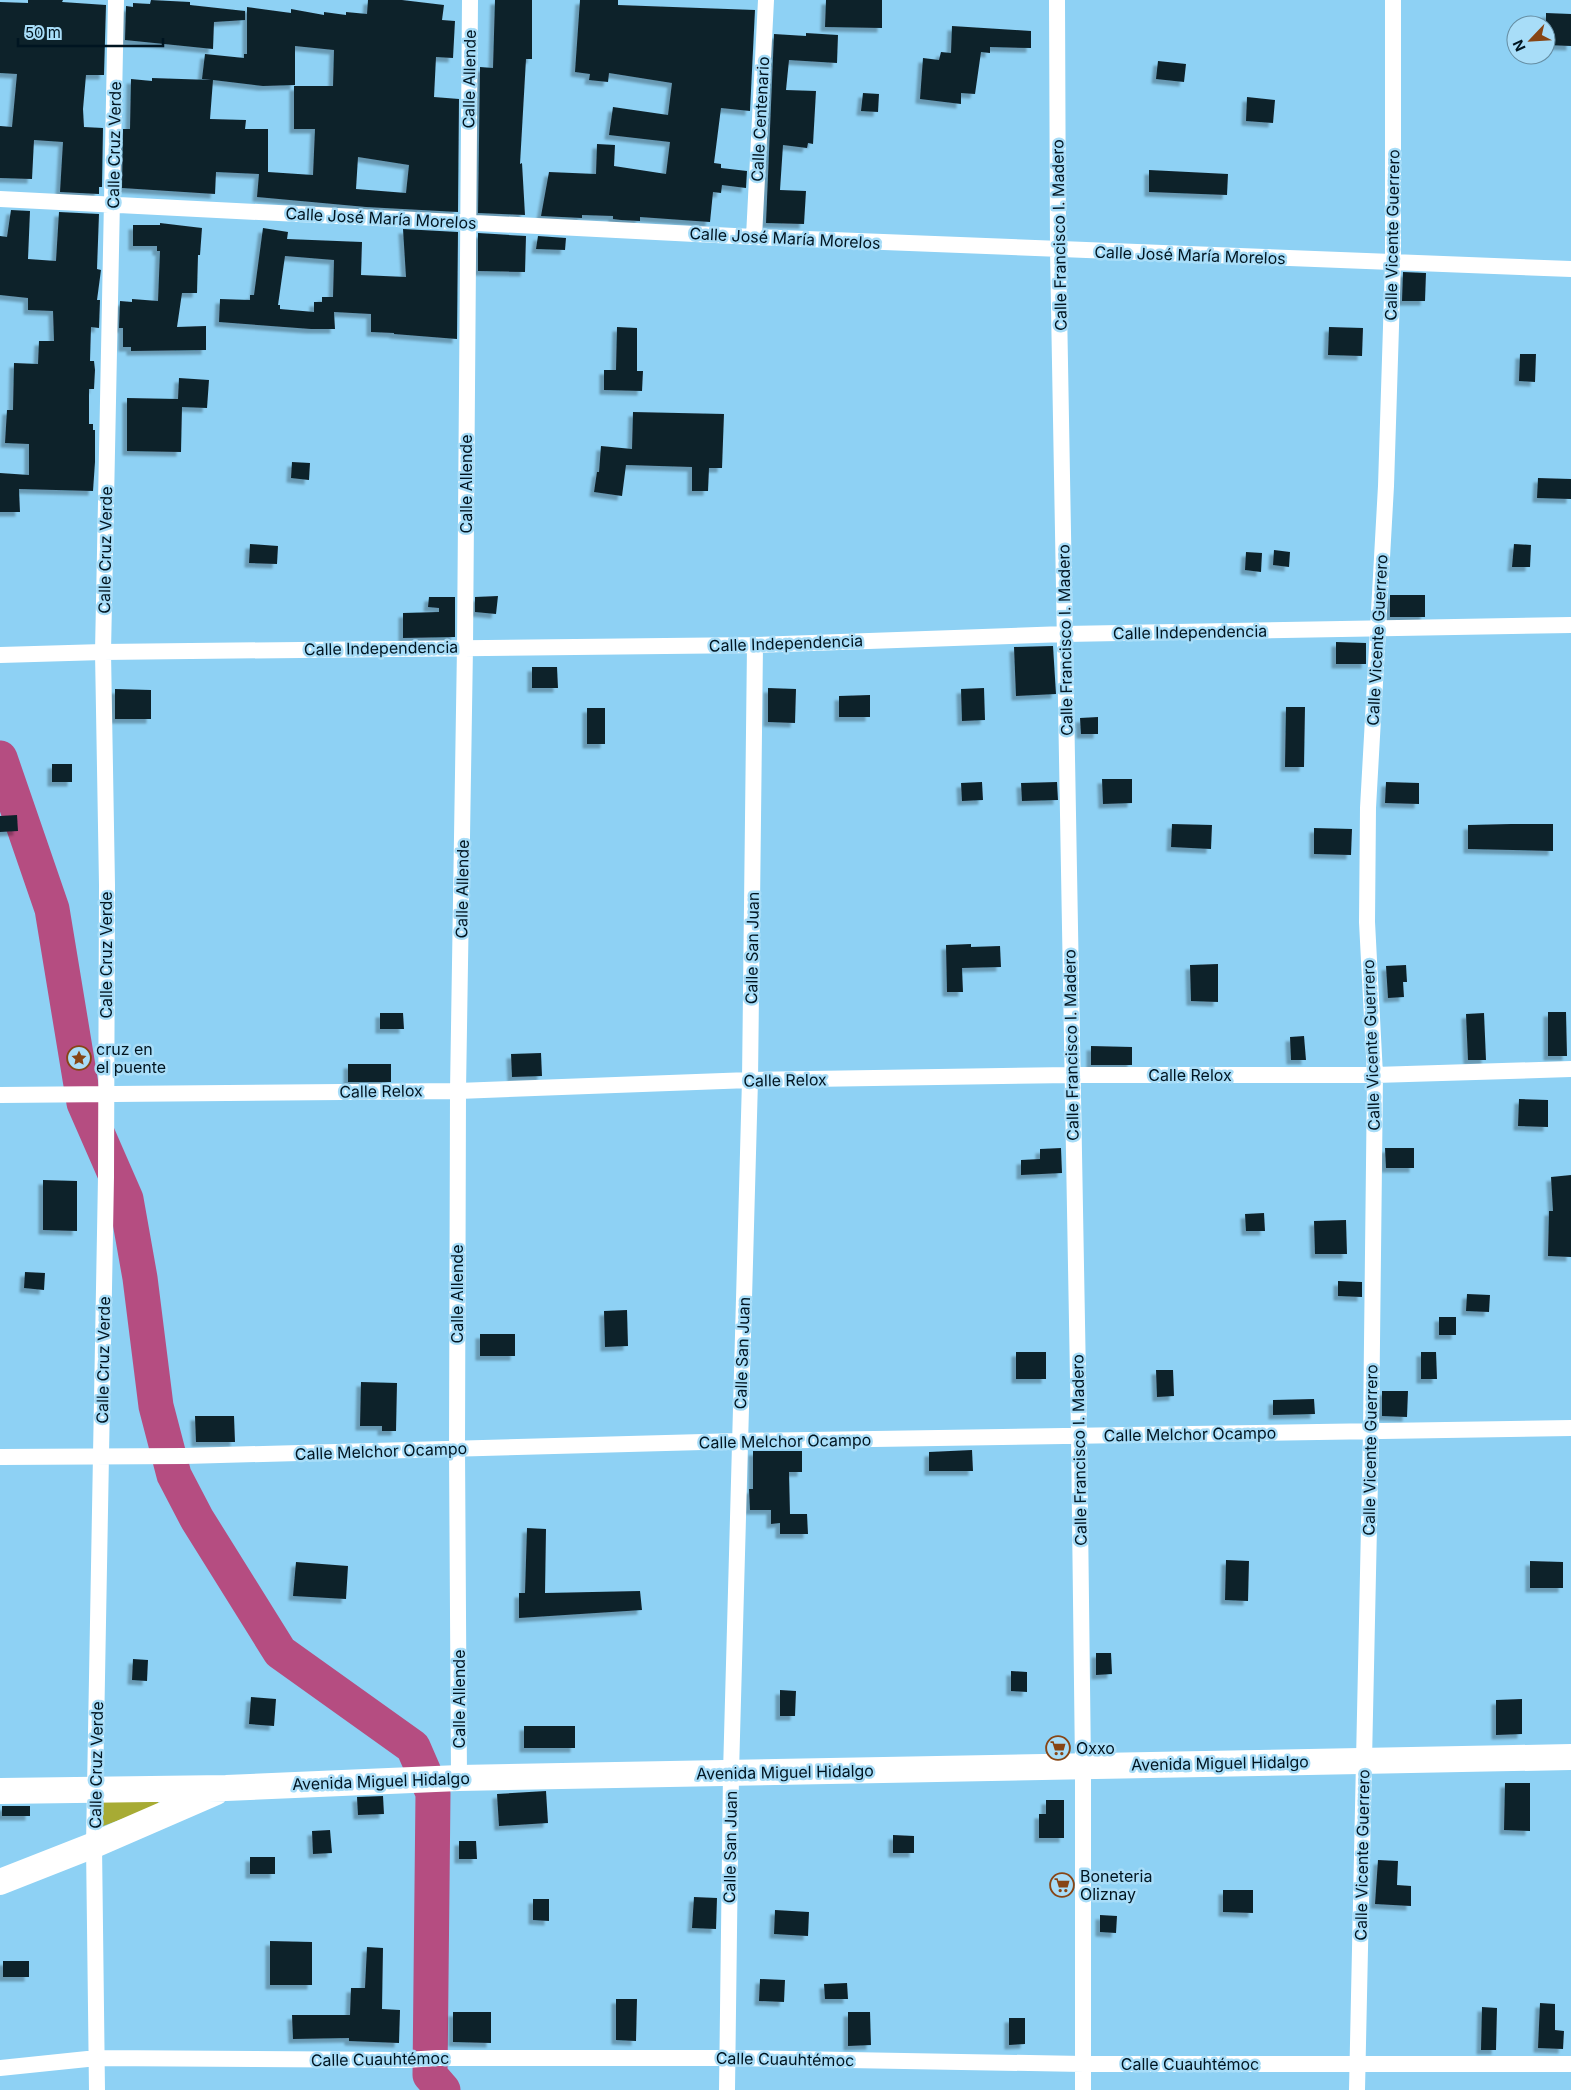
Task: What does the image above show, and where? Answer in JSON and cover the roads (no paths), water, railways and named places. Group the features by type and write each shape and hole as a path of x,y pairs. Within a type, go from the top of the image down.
{"main road":[{"name":"Avenida Miguel Hidalgo","path":"0,1791 226,1788 450,1778 1571,1757"},
{"path":"0,1882 94,1845 226,1788"}],"street":[{"name":"Calle Cruz Verde","path":"97,2090 94,1845 106,1177 107,885 103,652 116,0"},
{"name":"Calle Allende","path":"450,1778 457,1449 458,1090 465,647 470,0"},
{"name":"Calle Centenario","path":"754,237 766,0"},
{"name":"Calle Francisco I. Madero","path":"1057,0 1058,250 1079,1436 1083,1766 1083,2090"},
{"name":"Calle Vicente Guerrero","path":"1356,2090 1371,1432 1375,1075 1367,913 1368,808 1376,629 1386,486 1393,262 1393,0"},
{"name":"Calle José María Morelos","path":"0,199 754,237 1571,269"},
{"name":"Calle Independencia","path":"0,655 465,647 756,645 1064,634 1571,625"},
{"name":"Calle San Juan","path":"727,2090 731,1773 750,1080 756,645"},
{"name":"Calle Relox","path":"0,1095 458,1090 750,1080 1072,1075 1375,1075 1571,1068"},
{"name":"Calle Melchor Ocampo","path":"0,1457 101,1455 141,1457 740,1441 1571,1428"},
{"name":"Calle Cuauhtémoc","path":"0,2068 98,2058 406,2060 437,2058 728,2058 1083,2064 1571,2064"}],"waterway":[{"path":"0,758 52,909 84,1103 126,1199 140,1278 156,1406 174,1475 197,1519 280,1652 413,1747 433,1793 430,2075 443,2090"}],"place":[{"name":"cruz en el puente","path":"79,1058"},
{"name":"Oxxo","path":"1058,1748"},
{"name":"Boneteria Oliznay","path":"1062,1885"}]}
